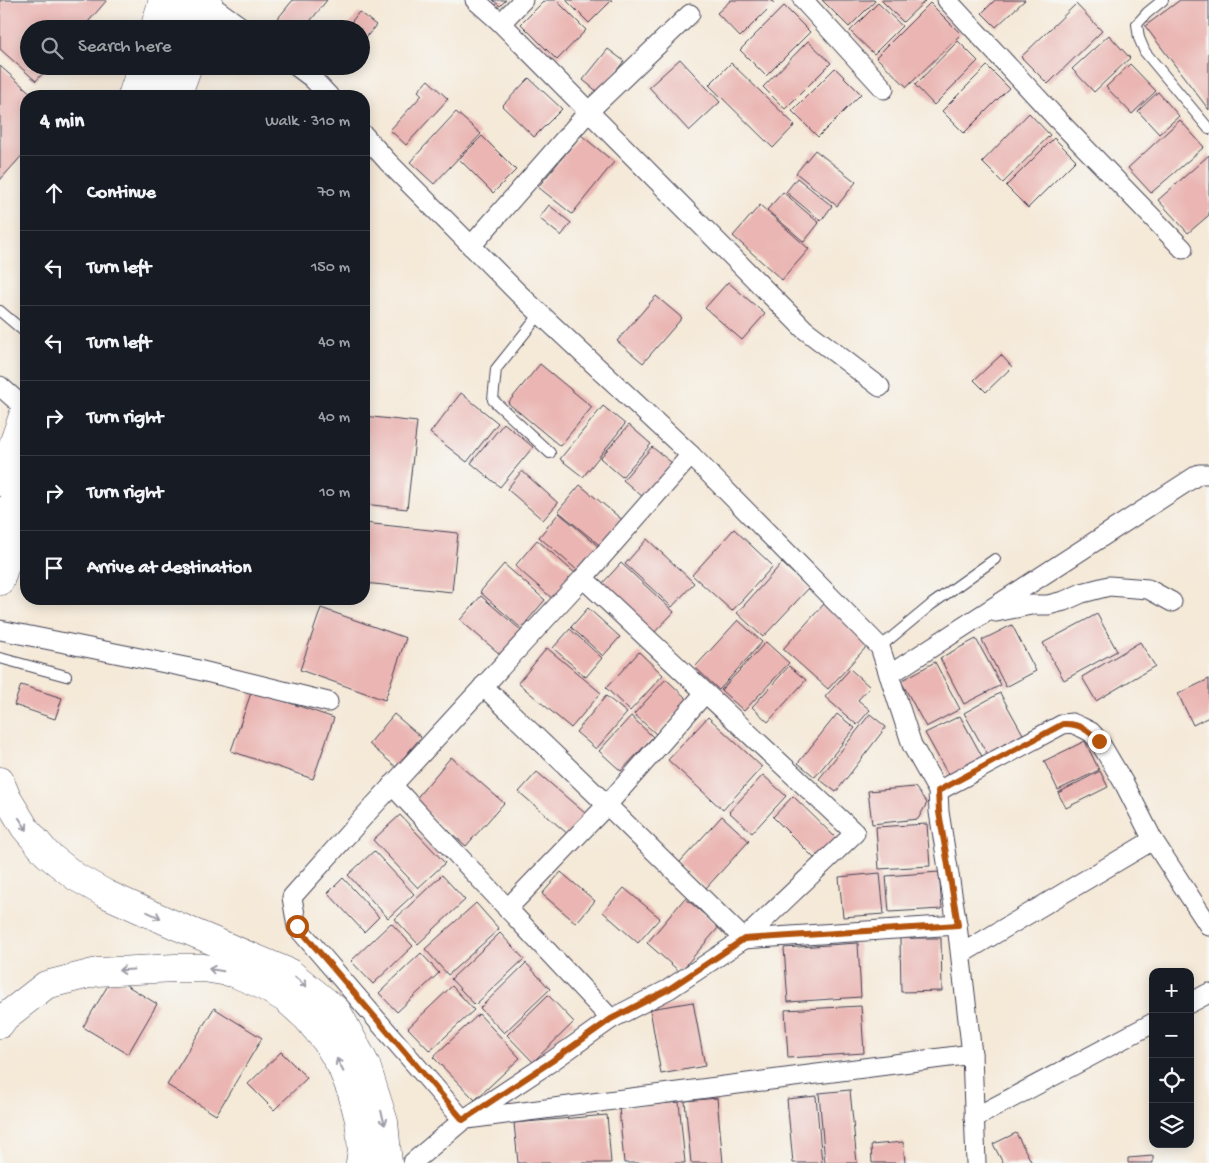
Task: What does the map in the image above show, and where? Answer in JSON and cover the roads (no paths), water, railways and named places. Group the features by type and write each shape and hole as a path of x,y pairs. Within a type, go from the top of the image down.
{"main road":[{"path":"157,20 163,0"},
{"path":"187,20 202,1"},
{"path":"201,20 202,1"},
{"path":"134,90 139,75"},
{"path":"159,90 164,75"},
{"path":"179,90 185,75"},
{"path":"0,482 20,425"},
{"path":"0,581 18,524 20,509"},
{"path":"0,781 7,798 25,828 47,854 76,876 106,894 290,973 337,1012 366,1065 384,1122 388,1163"},
{"path":"0,1024 5,1017 46,986 97,972 204,968 234,973 260,984 286,999 307,1018 326,1041 341,1066 352,1093 359,1120 362,1150 360,1163"}],"street":[{"path":"474,0 501,22 804,329 880,387"},
{"path":"501,22 523,0"},
{"path":"803,0 884,89"},
{"path":"947,0 1058,120 1183,249"},
{"path":"202,1 230,20"},
{"path":"471,246 589,111 690,14"},
{"path":"308,75 323,90"},
{"path":"370,142 540,314 692,455 880,647 912,745 938,791 939,812 958,925 972,1054 976,1163"},
{"path":"0,386 20,403"},
{"path":"463,1120 297,926 292,897 583,578 692,455"},
{"path":"889,675 1199,474 1209,474"},
{"path":"412,1163 463,1120 611,1019 669,989 744,939 855,833 583,578"},
{"path":"985,614 1031,605 1048,605 1109,586 1148,589 1172,602"},
{"path":"0,630 190,668 328,702"},
{"path":"483,686 744,939 958,925"},
{"path":"507,908 607,805 705,693"},
{"path":"938,791 1063,724 1072,723 1091,732 1099,741 1125,785 1153,840 1209,926"},
{"path":"392,786 611,1019"},
{"path":"961,954 1153,840"},
{"path":"1194,1001 1209,993"},
{"path":"974,1118 1149,1025"},
{"path":"463,1120 972,1054"}],"lane":[{"path":"1162,0 1147,12 1137,24 1139,38 1145,52 1209,129"},
{"path":"0,311 20,328"},
{"path":"540,314 496,369 493,400 550,453"},
{"path":"880,647 932,604 994,559"},
{"path":"0,658 66,676"}]}
